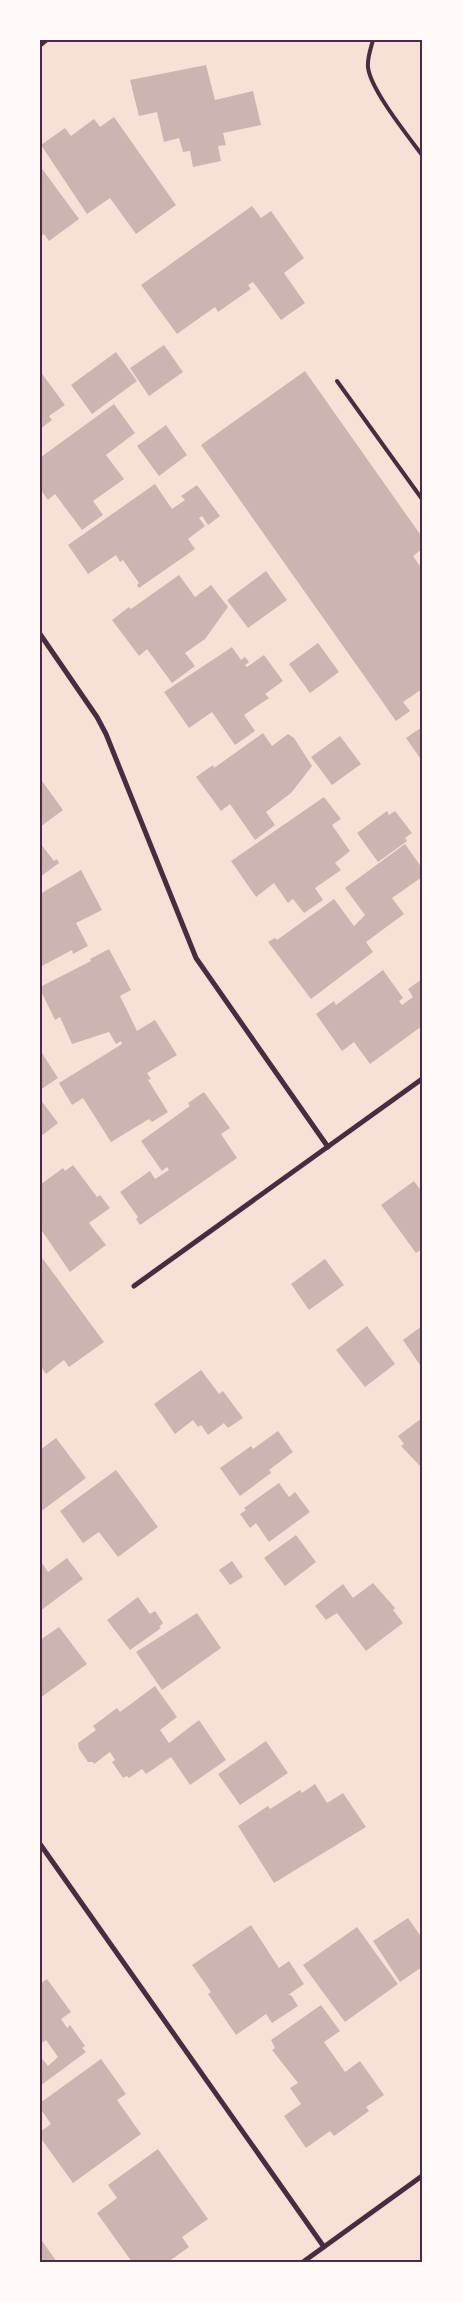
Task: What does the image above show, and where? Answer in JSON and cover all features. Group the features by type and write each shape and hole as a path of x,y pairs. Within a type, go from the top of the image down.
{"street":[{"path":"40,44 46,40"},
{"path":"40,634 106,734 196,958 328,1147"},
{"path":"134,1286 422,1079"},
{"path":"40,1844 324,2247"},
{"path":"303,2262 422,2176"}],"lane":[{"path":"373,40 368,67 370,73 386,107 422,155"},
{"path":"337,381 422,500"}],"building":[{"path":"206,65 215,100 253,91 261,125 223,133 226,145 218,146 221,161 193,167 190,151 183,152 179,138 164,142 157,112 139,116 130,80"},
{"path":"114,117 176,205 136,234 110,198 87,214 41,145 65,128 71,136 94,119 100,127"},
{"path":"40,166 79,219 49,241 44,234 40,237"},
{"path":"252,206 261,218 271,211 304,258 284,273 305,303 281,320 253,282 248,285 251,289 218,312 215,307 177,334 141,285"},
{"path":"164,345 183,372 149,396 130,368"},
{"path":"116,352 137,381 92,414 71,385"},
{"path":"40,371 65,405 49,416 52,420 40,429"},
{"path":"305,371 422,537 422,549 413,556 422,569 422,689 403,702 410,711 396,721 201,445"},
{"path":"114,404 135,433 106,455 124,479 93,501 103,515 82,530 55,494 48,500 40,489 40,455 41,457"},
{"path":"166,425 187,455 159,476 137,446"},
{"path":"155,484 172,509 185,500 181,496 197,485 220,516 208,525 202,516 199,518 205,526 188,539 195,549 139,588 137,585 139,583 123,560 120,562 116,555 88,574 68,545"},
{"path":"266,571 287,600 248,628 227,600"},
{"path":"179,575 195,597 211,585 228,607 205,639 185,653 195,666 172,683 147,649 139,656 112,620"},
{"path":"318,643 339,672 310,693 289,664"},
{"path":"232,647 241,660 245,657 249,662 245,665 247,667 264,655 283,681 265,694 269,698 244,715 255,731 235,745 212,712 189,728 164,692"},
{"path":"422,727 422,761 406,738"},
{"path":"263,733 272,746 288,734 294,738 312,766 291,793 266,812 275,825 255,840 230,804 221,811 196,777 213,765 214,768"},
{"path":"340,736 361,764 332,785 311,757"},
{"path":"42,781 63,810 40,827 40,783"},
{"path":"324,797 341,819 332,825 350,851 335,863 341,870 315,888 323,900 304,913 293,899 288,903 274,883 256,897 231,861"},
{"path":"387,811 389,815 395,811 412,833 405,838 407,841 378,862 357,833"},
{"path":"40,843 54,861 57,859 59,863 40,877"},
{"path":"405,844 422,868 422,877 392,898 404,914 366,942 373,952 311,999 268,942 275,938 277,940 334,899 354,926 365,915 345,888"},
{"path":"81,870 102,910 76,923 88,946 73,954 72,950 40,967 40,894"},
{"path":"109,949 131,990 120,996 137,1031 155,1020 177,1055 147,1073 151,1079 148,1080 168,1112 152,1122 149,1119 111,1142 83,1098 72,1105 59,1083 122,1044 121,1041 116,1044 109,1032 72,1044 60,1017 55,1020 40,989 40,987 91,961 90,959"},
{"path":"383,970 403,998 399,1001 402,1005 413,997 408,989 422,979 422,1026 370,1064 354,1042 342,1051 316,1014 334,1001 336,1005"},
{"path":"40,1050 58,1078 40,1090"},
{"path":"204,1092 230,1128 221,1134 237,1158 140,1225 136,1219 138,1217 120,1192 150,1171 155,1179 169,1170 167,1167 162,1171 141,1141 190,1106 188,1103"},
{"path":"40,1099 58,1123 40,1137"},
{"path":"73,1165 97,1197 100,1195 110,1208 89,1223 106,1245 70,1272 40,1228 40,1185 63,1168 65,1171"},
{"path":"414,1181 422,1192 422,1249 416,1253 381,1205"},
{"path":"40,1255 104,1342 69,1367 64,1360 46,1374 40,1365"},
{"path":"325,1259 344,1285 309,1310 291,1284"},
{"path":"367,1326 395,1364 365,1387 336,1350"},
{"path":"422,1326 422,1368 403,1340"},
{"path":"201,1370 219,1394 223,1391 243,1418 228,1428 224,1423 208,1435 201,1425 198,1427 193,1420 175,1434 154,1404"},
{"path":"422,1418 422,1468 401,1446 404,1444 398,1436"},
{"path":"278,1431 293,1452 269,1470 271,1473 240,1496 220,1468 251,1446 253,1449"},
{"path":"56,1438 86,1478 40,1512 40,1450"},
{"path":"116,1470 158,1527 118,1557 99,1532 83,1543 60,1511"},
{"path":"279,1483 289,1497 295,1492 310,1512 269,1542 256,1523 250,1528 240,1514 246,1510 244,1508"},
{"path":"296,1535 316,1562 285,1586 264,1558"},
{"path":"67,1558 83,1579 40,1611 40,1560 48,1572"},
{"path":"232,1561 243,1577 230,1585 219,1570"},
{"path":"373,1583 395,1608 393,1610 403,1623 366,1651 337,1613 326,1620 315,1606 343,1584 353,1598"},
{"path":"138,1597 150,1614 155,1611 163,1623 159,1627 161,1628 130,1650 107,1620"},
{"path":"197,1613 221,1648 162,1690 136,1652"},
{"path":"59,1627 87,1664 40,1698 40,1640"},
{"path":"155,1686 177,1717 160,1730 169,1743 199,1720 226,1760 190,1785 171,1757 146,1774 142,1769 129,1778 127,1776 123,1778 112,1762 115,1760 110,1752 94,1764 93,1762 88,1762 79,1749 78,1743 96,1730 93,1726 117,1708 120,1712"},
{"path":"266,1741 288,1773 240,1805 218,1774"},
{"path":"315,1784 327,1803 343,1793 366,1827 274,1883 238,1826 268,1806 270,1809 300,1790 302,1793"},
{"path":"408,1918 422,1938 422,1967 400,1982 373,1941"},
{"path":"251,1925 279,1968 289,1961 304,1984 288,1995 291,1995 298,2006 272,2023 266,2014 236,2035 208,1994 211,1992 192,1965"},
{"path":"357,1927 398,1984 345,2022 303,1965"},
{"path":"47,1979 71,2012 61,2019 67,2028 70,2025 85,2046 82,2048 86,2052 40,2086 40,2056 48,2066 58,2057 46,2040 40,2044 40,1984"},
{"path":"321,2005 340,2031 324,2042 345,2072 360,2061 384,2095 366,2107 369,2111 334,2136 330,2131 306,2148 284,2116 301,2104 290,2088 298,2083 272,2050 275,2048 271,2040"},
{"path":"101,2059 126,2094 117,2100 141,2134 73,2183 40,2137 40,2132 51,2124 40,2108 40,2103"},
{"path":"158,2149 208,2219 182,2237 189,2247 168,2262 132,2262 97,2213 117,2198 108,2185"},
{"path":"40,2238 57,2262 40,2262"}]}
